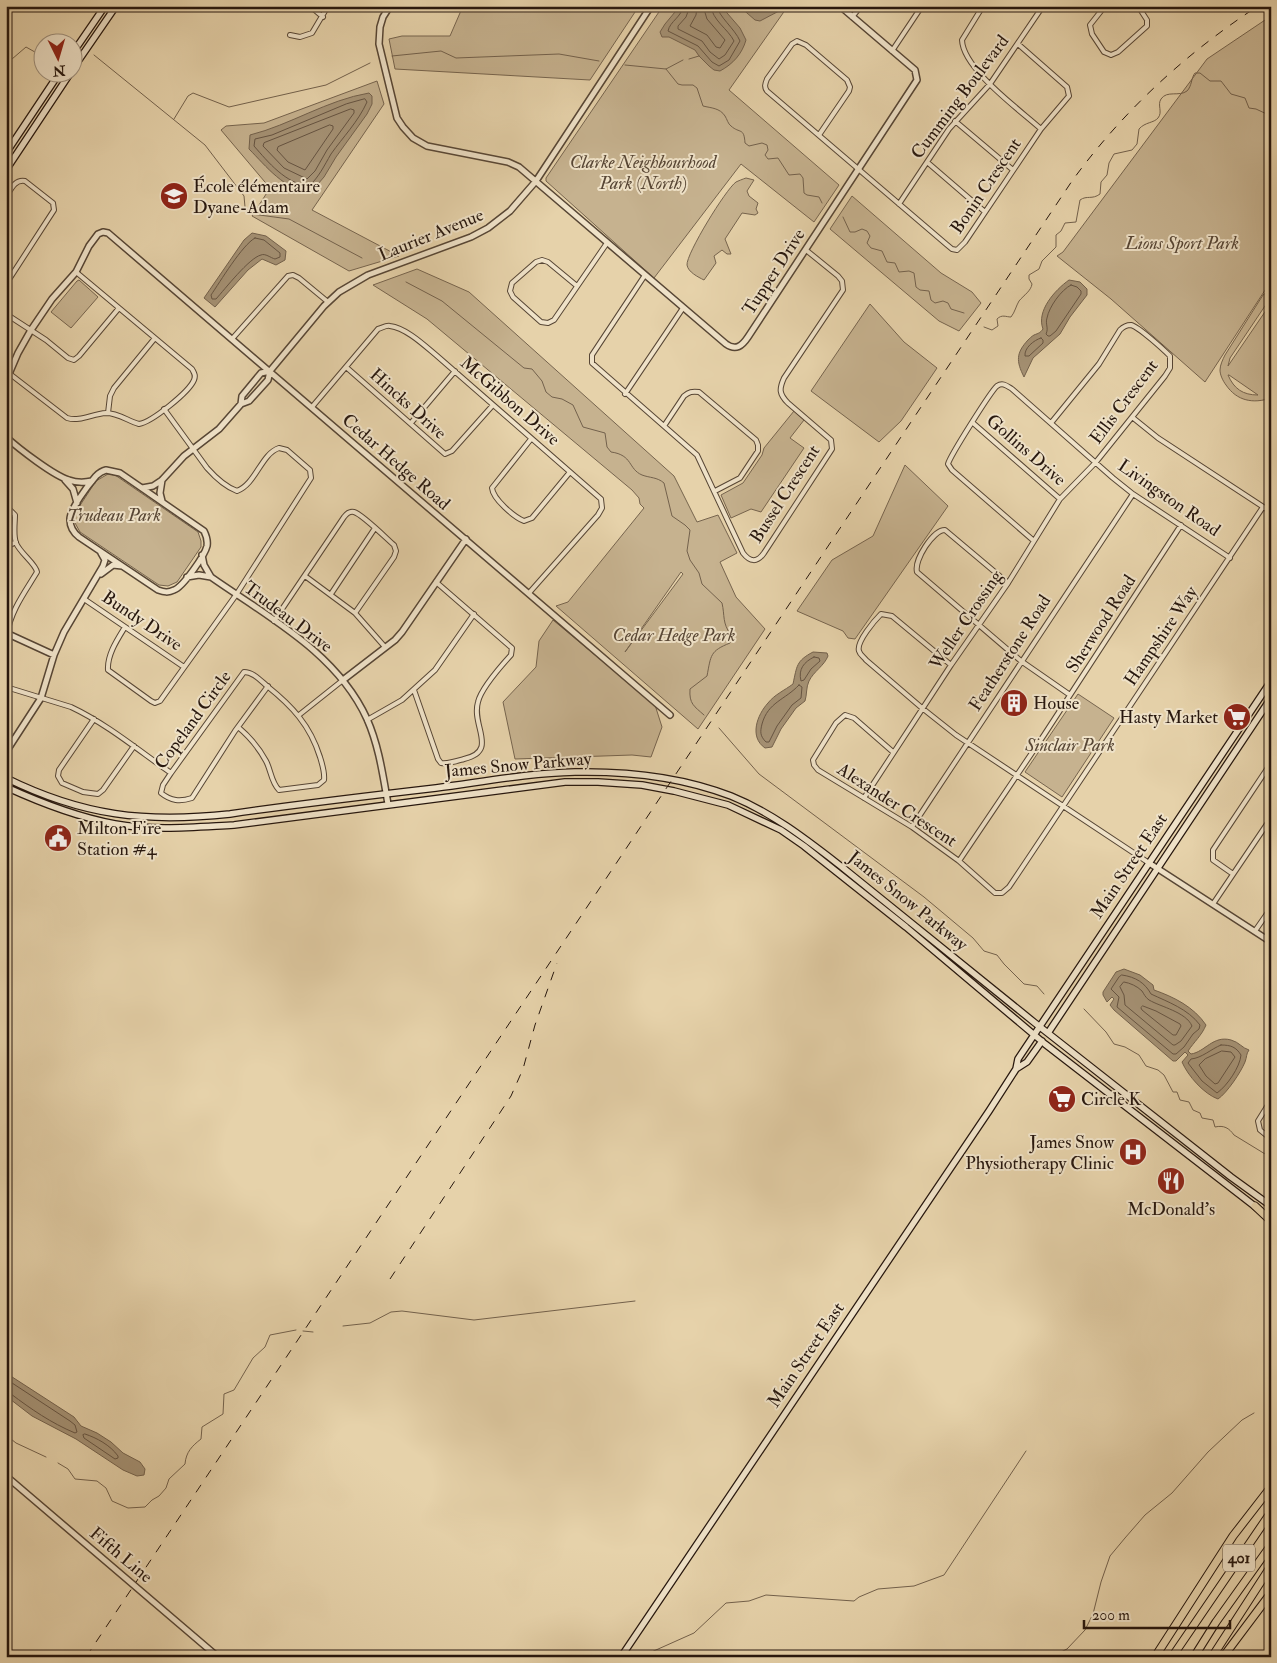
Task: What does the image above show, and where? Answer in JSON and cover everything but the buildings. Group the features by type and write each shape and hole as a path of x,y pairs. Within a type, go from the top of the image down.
{"highway":[{"path":"1255,1206 1271,1221"},
{"path":"1155,1657 1234,1536 1271,1487"},
{"name":"401","path":"1172,1657 1271,1512"},
{"name":"401","path":"1194,1657 1216,1622 1271,1546"},
{"name":"401","path":"1212,1657 1271,1566"},
{"path":"1223,1657 1271,1592"}],"main road":[{"path":"82,39 105,6"},
{"path":"82,56 115,7"},
{"path":"7,149 53,82"},
{"path":"6,170 65,82"},
{"name":"Main Street East","path":"621,1657 1016,1069 1018,1059 1271,681"},
{"name":"Main Street East","path":"1048,1033 1271,698"},
{"name":"James Snow Parkway","path":"6,778 30,790 81,808 110,814 170,818 196,818 507,778 575,772 660,777 679,780 718,792 756,807 791,828 1040,1027 1231,1177 1271,1206"},
{"name":"James Snow Parkway","path":"6,787 61,810 94,820 154,828 234,824 573,782 642,785 728,805 781,830 804,846 906,927 1044,1043 1271,1217"},
{"name":"Main Street East","path":"1016,1069 1027,1062 1044,1043"}],"street":[{"path":"310,6 323,17"},
{"path":"290,35 300,37 312,33 328,6"},
{"name":"Tupper Drive","path":"390,6 382,22 379,44 397,118 403,128 413,138 427,146 508,162 519,167 729,347 737,348 741,346 806,250 917,80 915,70 840,6"},
{"name":"Laurier Avenue","path":"270,371 328,302 356,280 482,232 510,211 536,181 651,6"},
{"path":"852,17 861,6"},
{"path":"892,51 922,6"},
{"path":"983,6 964,35 962,45 977,72 1041,129"},
{"name":"Cumming Boulevard","path":"899,204 955,121 990,84 1043,6"},
{"path":"1105,6 1090,25 1091,32 1104,52 1111,54 1118,52 1147,26 1147,20 1138,6"},
{"name":"Bonin Crescent","path":"819,135 850,87 847,80 801,41 797,41 792,44 767,79 765,89 946,244 957,250 961,248 1041,129 1069,96 1069,90 1018,44"},
{"path":"955,121 1013,170"},
{"path":"927,162 985,212"},
{"path":"6,196 17,182 22,180 53,203 54,210 6,284"},
{"name":"Cedar Hedge Road","path":"76,272 89,246 98,234 103,232 110,234 670,715"},
{"path":"577,286 548,262 542,260 536,262 512,284 510,291 513,297 541,322 548,323 554,320 607,243"},
{"name":"Bussel Crescent","path":"645,275 592,355 591,358 594,366 697,455 743,553 751,560 759,559 832,449 830,440 788,403 781,396 779,390 784,378 843,290 842,281 838,276 806,250"},
{"path":"6,381 18,353 31,330 52,299 76,272 192,369 195,376 186,390 164,409 145,423 139,424 124,417 108,413 78,419 67,418 10,374"},
{"path":"232,339 288,276 299,278 328,302"},
{"path":"6,314 46,340 68,358 74,360 119,308"},
{"path":"625,394 683,308"},
{"name":"Ellis Crescent","path":"1051,424 1099,364 1124,326 1130,325 1138,329 1168,354 1171,361 1170,368 1096,462"},
{"name":"McGibbon Drive","path":"312,407 378,329 385,326 391,326 410,335 455,371 600,497 602,503 602,508 598,515 528,594"},
{"path":"108,413 110,396 114,388 155,338"},
{"name":"Hincks Drive","path":"346,367 443,453 448,454 452,452 493,405"},
{"path":"241,404 242,396 261,374 270,371"},
{"path":"142,488 153,486 162,480 174,464 220,429 241,404 249,400 268,380 270,371"},
{"path":"411,423 455,371"},
{"name":"Livingston Road","path":"973,422 995,389 1001,384 1006,385 1133,494 1230,558"},
{"path":"664,426 684,396 688,392 693,391 699,392 756,440 758,451 740,478 715,491"},
{"path":"125,627 110,654 108,670 150,701 160,701 236,594 309,481 311,472 287,450 279,448 271,453 244,487 240,490 235,490 212,474 164,409"},
{"path":"1132,417 1158,438 1271,512"},
{"path":"973,422 952,453 949,461 950,468 1034,541"},
{"name":"Gollins Drive","path":"973,422 1060,499"},
{"path":"6,437 20,449 64,479 73,490 77,504"},
{"path":"531,439 492,488 492,493 497,500 515,516 524,521 532,518 570,472"},
{"name":"Weller Crossing","path":"864,798 922,708 1008,583 1060,499 1096,462"},
{"path":"113,470 142,488 204,531 207,543 202,555 177,588 170,592 162,592 122,566 76,534 71,527 70,516 92,480 99,473 113,470"},
{"path":"64,479 80,483 92,480"},
{"path":"162,480 160,493 162,501"},
{"name":"Featherstone Road","path":"912,827 1133,494"},
{"path":"6,506 15,514 16,542 27,559 36,567 37,572 20,598 6,634 54,655"},
{"name":"Hampshire Way","path":"1064,806 1263,507"},
{"path":"274,621 347,513 356,512 394,545 396,551 394,557 355,613"},
{"name":"Sherwood Road","path":"959,861 1181,525"},
{"path":"330,594 375,528"},
{"path":"1008,583 948,532 942,530 929,542 917,564 918,572 979,626 1021,661 1070,695"},
{"path":"299,714 402,632 466,540"},
{"path":"6,547 16,542"},
{"path":"6,752 40,698 54,655 64,632 99,576 105,560 100,551"},
{"path":"202,555 204,565 211,577"},
{"path":"99,576 113,565 122,566"},
{"path":"187,576 211,577"},
{"path":"304,576 355,613 385,647"},
{"name":"Trudeau Drive","path":"211,577 300,639 343,680 367,720 379,757 388,804"},
{"path":"414,690 438,759 442,763 447,764 474,757 480,753 482,746 476,711 477,703 480,695 510,655 512,648 436,582"},
{"name":"Bundy Drive","path":"84,599 184,666"},
{"path":"367,720 402,700 435,670 474,614"},
{"path":"951,665 892,616 881,614 868,630 859,647 859,653 922,708 968,742 1271,942"},
{"name":"Copeland Circle","path":"238,727 259,749 268,763 274,783 279,790 321,782 324,777 323,767 316,744 299,714 285,700 268,686 253,674 244,672 171,773 161,792 169,798 176,800 185,801 192,798 238,727 268,686"},
{"path":"6,687 70,707 94,719 171,773"},
{"name":"Alexander Crescent","path":"893,752 854,718 844,715 836,723 813,760 818,770 912,827 959,861 995,892 1002,893 1009,888 1064,806"},
{"path":"94,719 59,770 58,776 62,783 83,792 98,794 103,790 134,746"},
{"path":"1233,874 1213,860 1213,850 1271,763"},
{"path":"1213,904 1271,818"},
{"path":"1255,931 1271,908"},
{"name":"Main Street East","path":"1044,1043 1048,1033"},
{"path":"1271,1100 1258,1121 1260,1130 1271,1139"},
{"name":"Fifth Line","path":"6,1476 218,1657"}],"green space":[{"path":"463,6 639,6 590,80 395,69 389,39 402,36 450,36"},
{"name":"Clarke Neighbourhood Park (North)","path":"663,6 788,6 729,90 839,185 814,222 741,164 654,278 546,181 546,178"},
{"name":"Lions Sport Park","path":"1271,16 1271,281 1205,382 1111,299 1057,256 1063,252 1207,59"},
{"path":"377,81 384,104 312,210 399,256 349,271 252,216 270,188 221,130 226,126 264,123"},
{"path":"746,178 754,180 747,191 749,196 758,203 756,209 758,213 755,215 742,213 725,239 731,254 727,254 722,250 714,256 716,263 704,280 689,270 687,265 688,259 707,222 724,196 736,182"},
{"path":"852,196 941,273 972,292 981,303 959,331 939,321 830,229"},
{"name":"Cedar Hedge Park","path":"417,269 469,292 674,476 697,522 718,515 737,553 720,562 736,597 765,629 698,729 556,606 568,602 644,508 640,504 639,498 632,490 427,319 373,285","holes":["681,572 683,574 625,652"]},
{"path":"79,280 98,297 71,328 51,312"},
{"path":"1271,289 1271,297 1230,358 1228,366 1271,303 1271,385 1266,393 1271,390 1271,398 1252,401 1240,398 1230,390 1222,378 1220,368 1225,355 1263,295","holes":["1229,375 1258,395 1248,394 1240,390 1233,384"]},
{"path":"870,304 904,342 937,368 901,421 879,442 811,391"},
{"path":"794,411 804,420 790,438 804,448 761,512 751,509 731,518 721,495 743,483 762,455 764,448"},
{"path":"905,465 948,506 855,639 848,638 843,631 797,611 832,560 873,536"},
{"name":"Trudeau Park","path":"108,474 115,475 198,532 201,547 177,582 168,586 159,585 80,532 75,523 74,516 96,481"},
{"path":"553,620 655,705 662,727 651,757 632,755 515,759 503,702 536,667 539,641"},
{"name":"Sinclair Park","path":"1078,694 1114,718 1062,797 1025,772"}],"water":[{"path":"680,6 721,6 740,28 746,40 742,50 733,62 720,71 714,70 695,50 669,37 662,37 660,32"},
{"path":"739,6 777,6 779,11 760,21 755,20"},
{"path":"369,93 372,96 372,104 367,114 324,177 311,192 302,191 284,182 269,170 249,149 250,135 265,131 338,101"},
{"path":"252,233 266,236 286,251 285,260 276,265 262,259 248,270 215,307 204,298 244,240"},
{"path":"1069,280 1080,282 1087,289 1087,295 1060,334 1033,358 1024,377 1019,362 1019,353 1033,335 1043,329 1042,315 1044,308 1058,289"},
{"path":"813,652 827,653 828,656 809,681 805,701 796,708 781,729 772,747 765,748 757,738 756,732 758,720 764,708 770,700 793,684 800,661"},
{"path":"1124,969 1140,975 1153,985 1154,990 1183,1003 1196,1013 1206,1025 1188,1051 1191,1054 1214,1042 1225,1039 1234,1041 1249,1050 1237,1077 1218,1099 1202,1089 1188,1073 1182,1062 1188,1055 1185,1052 1176,1061 1173,1061 1114,1010 1110,1005 1114,999 1112,997 1107,1002 1103,992 1116,972"},
{"path":"6,1373 74,1417 81,1426 97,1433 123,1453 140,1462 145,1469 144,1475 137,1476 123,1470 76,1439 32,1416 6,1396"}],"waterway":[{"path":"6,57 12,59 26,47 32,50"},
{"path":"392,56 441,51 456,58 559,54 599,61"},
{"path":"94,55 205,145 244,196 245,207 252,214 289,219 362,258"},
{"path":"689,59 699,56"},
{"path":"625,65 666,69 683,60"},
{"path":"174,119 188,96 193,93 229,107 326,85 370,63"},
{"path":"666,69 678,84 693,85 697,88 703,106 721,111 730,125 743,133 745,143 749,146 762,143 767,145 768,150 765,155 768,159 778,158 789,175 800,174 803,178 804,193 819,197 822,203"},
{"path":"984,327 992,330 998,326 997,319 999,317 1011,317 1019,301 1029,291 1032,284 1029,275 1039,269 1042,261 1056,247 1056,235 1061,231 1065,223 1076,222 1080,200 1100,194 1101,182 1107,175 1109,163 1114,154 1132,150 1137,144 1139,129 1156,120 1159,116 1161,99 1166,95 1180,94 1187,91 1195,73 1200,73 1210,81 1221,81 1231,94 1245,98 1249,108 1271,116"},
{"path":"843,217 850,232 862,229 867,231 870,236 867,243 871,248 882,251 887,262 895,263 899,272 909,271 914,273 916,287 920,290 929,291 931,300 935,303 943,301 948,303 951,309 964,313"},
{"path":"406,282 442,301 524,368 532,369 542,381 546,392 552,397 562,399 573,405 583,427 605,433 607,447 611,452 623,456 642,475 664,483 672,516 690,530 687,551 690,560 699,573 702,584 722,603 725,623 731,635 730,643 715,651 712,655 707,676 690,689 691,701 704,715"},
{"path":"719,728 759,774 924,897 973,938 984,951 997,955 1024,984 1037,986 1044,994"},
{"path":"1084,1009 1106,1032 1114,1044 1125,1047 1139,1055 1146,1066 1158,1070 1164,1075 1173,1092 1177,1092 1180,1100 1189,1102 1193,1110 1200,1113 1202,1118 1213,1120 1215,1127 1221,1126 1228,1129 1234,1135 1270,1157 1271,1160"},
{"path":"343,1326 370,1323 391,1312 402,1311 474,1320 635,1301"},
{"path":"58,1463 68,1469 75,1479 97,1481 106,1488 112,1501 128,1508 145,1507 159,1496 166,1488 169,1479 185,1464 190,1450 201,1439 202,1427 223,1414 224,1394 234,1390 253,1358 265,1347 270,1335 296,1330"},
{"path":"303,1331 313,1332"},
{"path":"1051,1657 1067,1649 1085,1630 1093,1614 1110,1556 1145,1515 1172,1493 1208,1452 1242,1420 1254,1413"},
{"path":"6,1435 16,1443 46,1457"},
{"path":"645,1657 647,1654 694,1633 726,1603 749,1601 766,1595 854,1601 878,1589 914,1586 944,1575 1026,1451"}],"railway":[{"path":"86,1657 1072,181 1112,131 1157,85 1205,44 1258,6"},
{"path":"390,1279 511,1096 523,1069 535,1025 557,963"}],"place":[{"name":"École élémentaire Dyane-Adam","path":"174,196"},
{"name":"House","path":"1014,703"},
{"name":"Hasty Market","path":"1237,717"},
{"name":"Milton Fire Station #4","path":"58,838"},
{"name":"Circle K","path":"1062,1099"},
{"name":"James Snow Physiotherapy Clinic","path":"1133,1152"},
{"name":"McDonald's","path":"1171,1181"}]}
